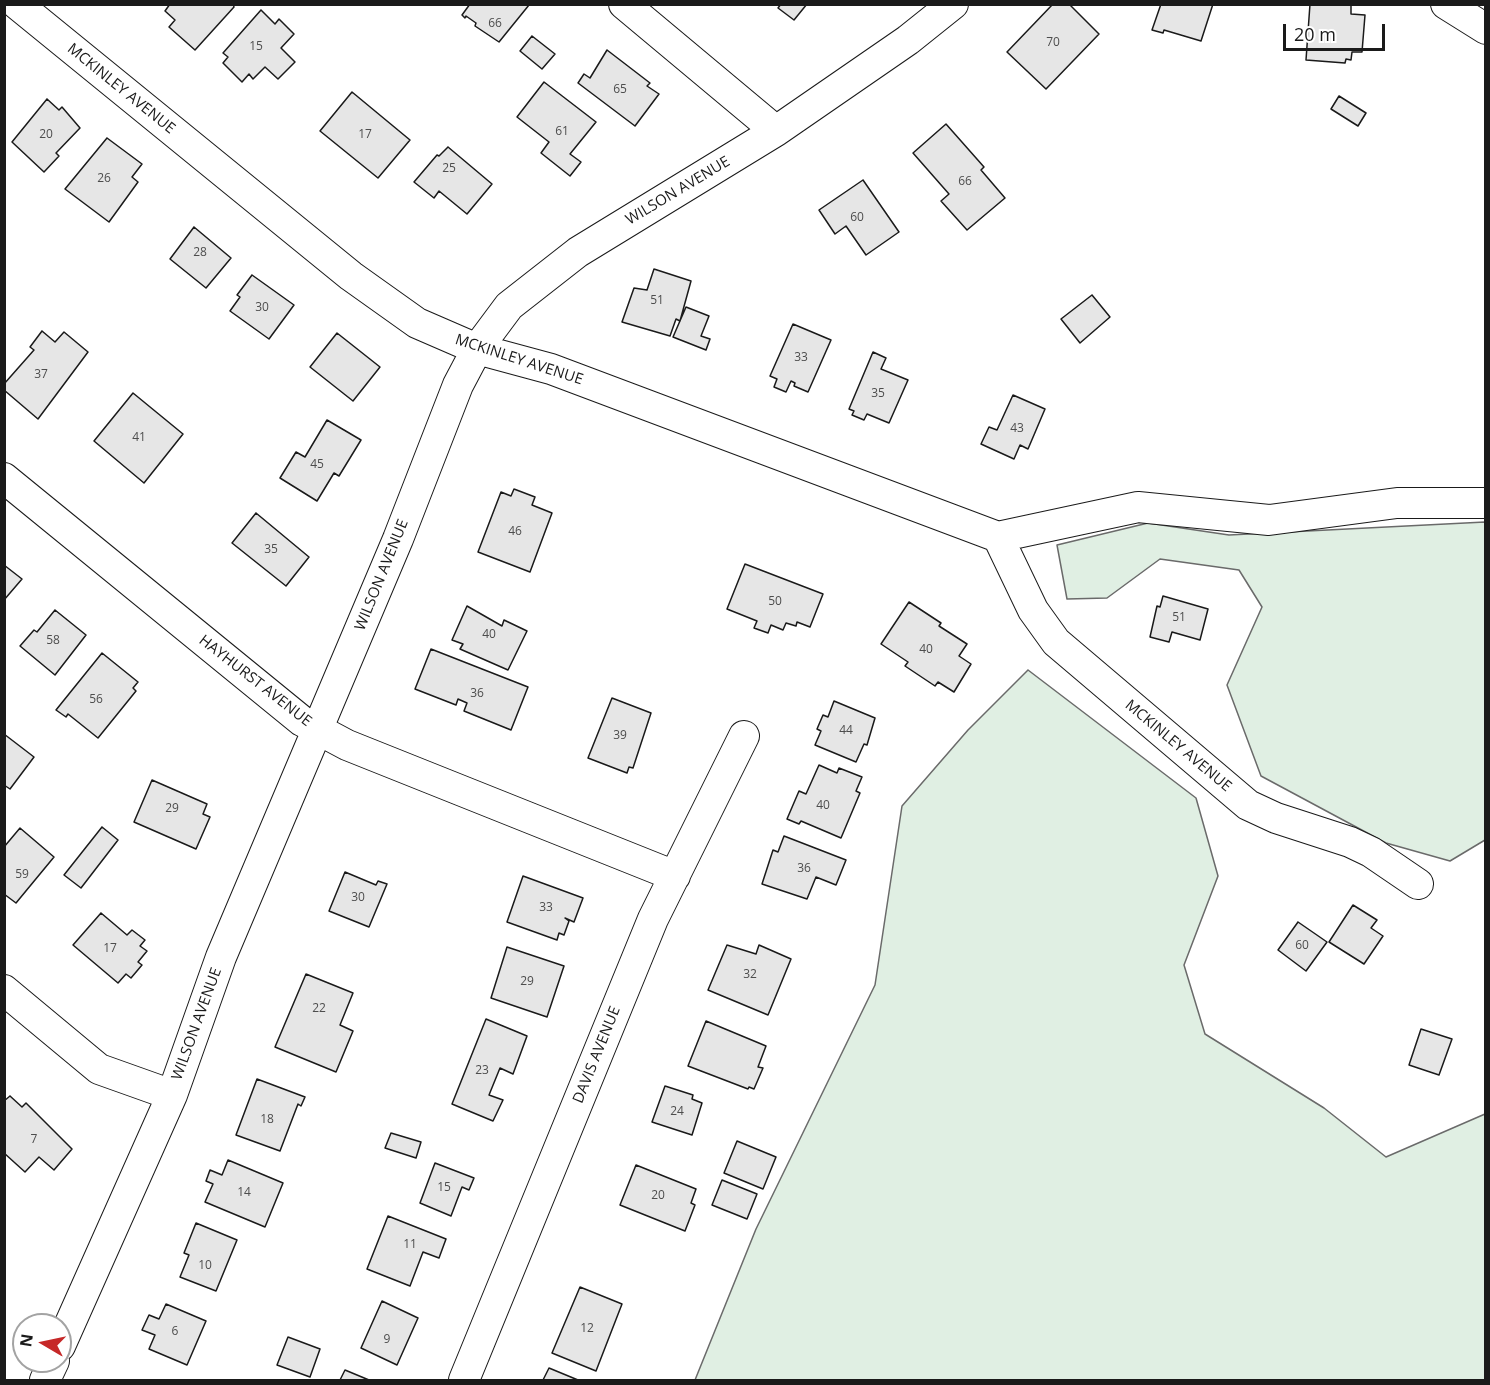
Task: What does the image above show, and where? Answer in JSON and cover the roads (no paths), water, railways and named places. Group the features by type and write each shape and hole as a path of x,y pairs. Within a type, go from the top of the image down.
{"street":[{"name":"MCKINLEY AVENUE","path":"17,4 351,276 417,324 477,349 551,369 998,537 1033,610 1056,642 1248,805 1276,818 1350,842 1371,852 1418,884"},
{"path":"624,4 776,131"},
{"name":"WILSON AVENUE","path":"72,1319 172,1095 221,957 398,539 458,385 477,349 509,306 578,252 776,131 908,40 952,4"},
{"path":"1446,4 1485,28"},
{"name":"HAYHURST AVENUE","path":"4,478 302,721 347,745 675,876"},
{"path":"998,537 1138,507 1269,520 1397,503 1485,503"},
{"name":"DAVIS AVENUE","path":"464,1380 653,919 744,736"},
{"path":"4,990 99,1069 172,1095"}]}
